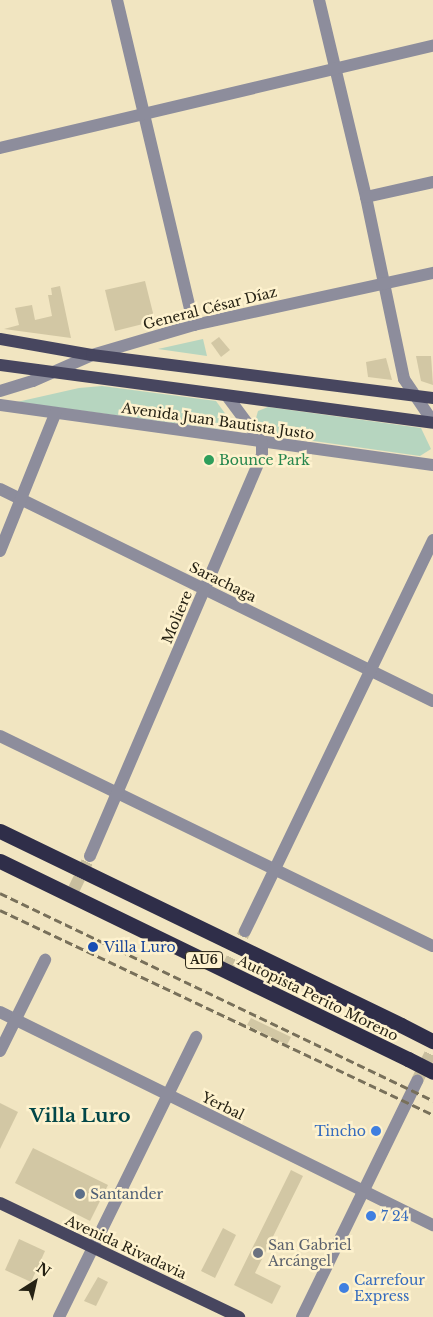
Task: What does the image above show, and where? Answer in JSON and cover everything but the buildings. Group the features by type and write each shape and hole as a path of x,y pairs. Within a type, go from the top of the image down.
{"highway":[{"name":"Autopista Perito Moreno","path":"0,831 433,1041"},
{"name":"Autopista Perito Moreno","path":"0,861 433,1072"}],"main road":[{"path":"0,339 92,355 433,398"},
{"name":"Avenida Juan Bautista Justo","path":"0,365 433,422"},
{"name":"Avenida Rivadavia","path":"0,1204 239,1317"}],"street":[{"path":"117,0 194,325"},
{"path":"319,0 366,197 404,379 433,422"},
{"path":"0,148 433,46"},
{"path":"366,197 433,182"},
{"name":"General César Díaz","path":"0,390 53,373 92,355 194,325 433,273"},
{"path":"227,396 262,443"},
{"name":"Avenida Juan Bautista Justo","path":"0,405 262,443 433,465"},
{"path":"0,551 55,414"},
{"name":"Moliere","path":"90,856 262,455 262,443"},
{"name":"Sarachaga","path":"0,490 433,702"},
{"path":"245,931 433,540"},
{"path":"0,736 433,946"},
{"path":"0,1051 45,960"},
{"name":"Yerbal","path":"0,1012 167,1096 433,1225"},
{"path":"59,1317 196,1037"},
{"path":"302,1317 417,1081"}],"green space":[{"path":"203,339 207,356 158,349"},
{"path":"102,386 216,401 227,416 228,424 218,429 17,402 79,388"},
{"path":"268,407 421,428 431,449 420,456 271,435 264,432 256,418 258,411"}],"tunnel":[{"path":"74,889 90,856"},
{"path":"227,969 245,931"},
{"path":"417,1081 433,1048"}],"railway":[{"path":"0,893 433,1100"},
{"path":"0,910 433,1115"}],"place":[{"name":"Bounce Park","path":"209,460"},
{"name":"Villa Luro","path":"93,947"},
{"name":"Tincho","path":"376,1131"},
{"name":"Santander","path":"80,1194"},
{"name":"7 24","path":"371,1216"},
{"name":"San Gabriel Arcángel","path":"258,1253"},
{"name":"Carrefour Express","path":"344,1288"}],"district":[{"name":"Villa Luro","path":"80,1116"}]}
